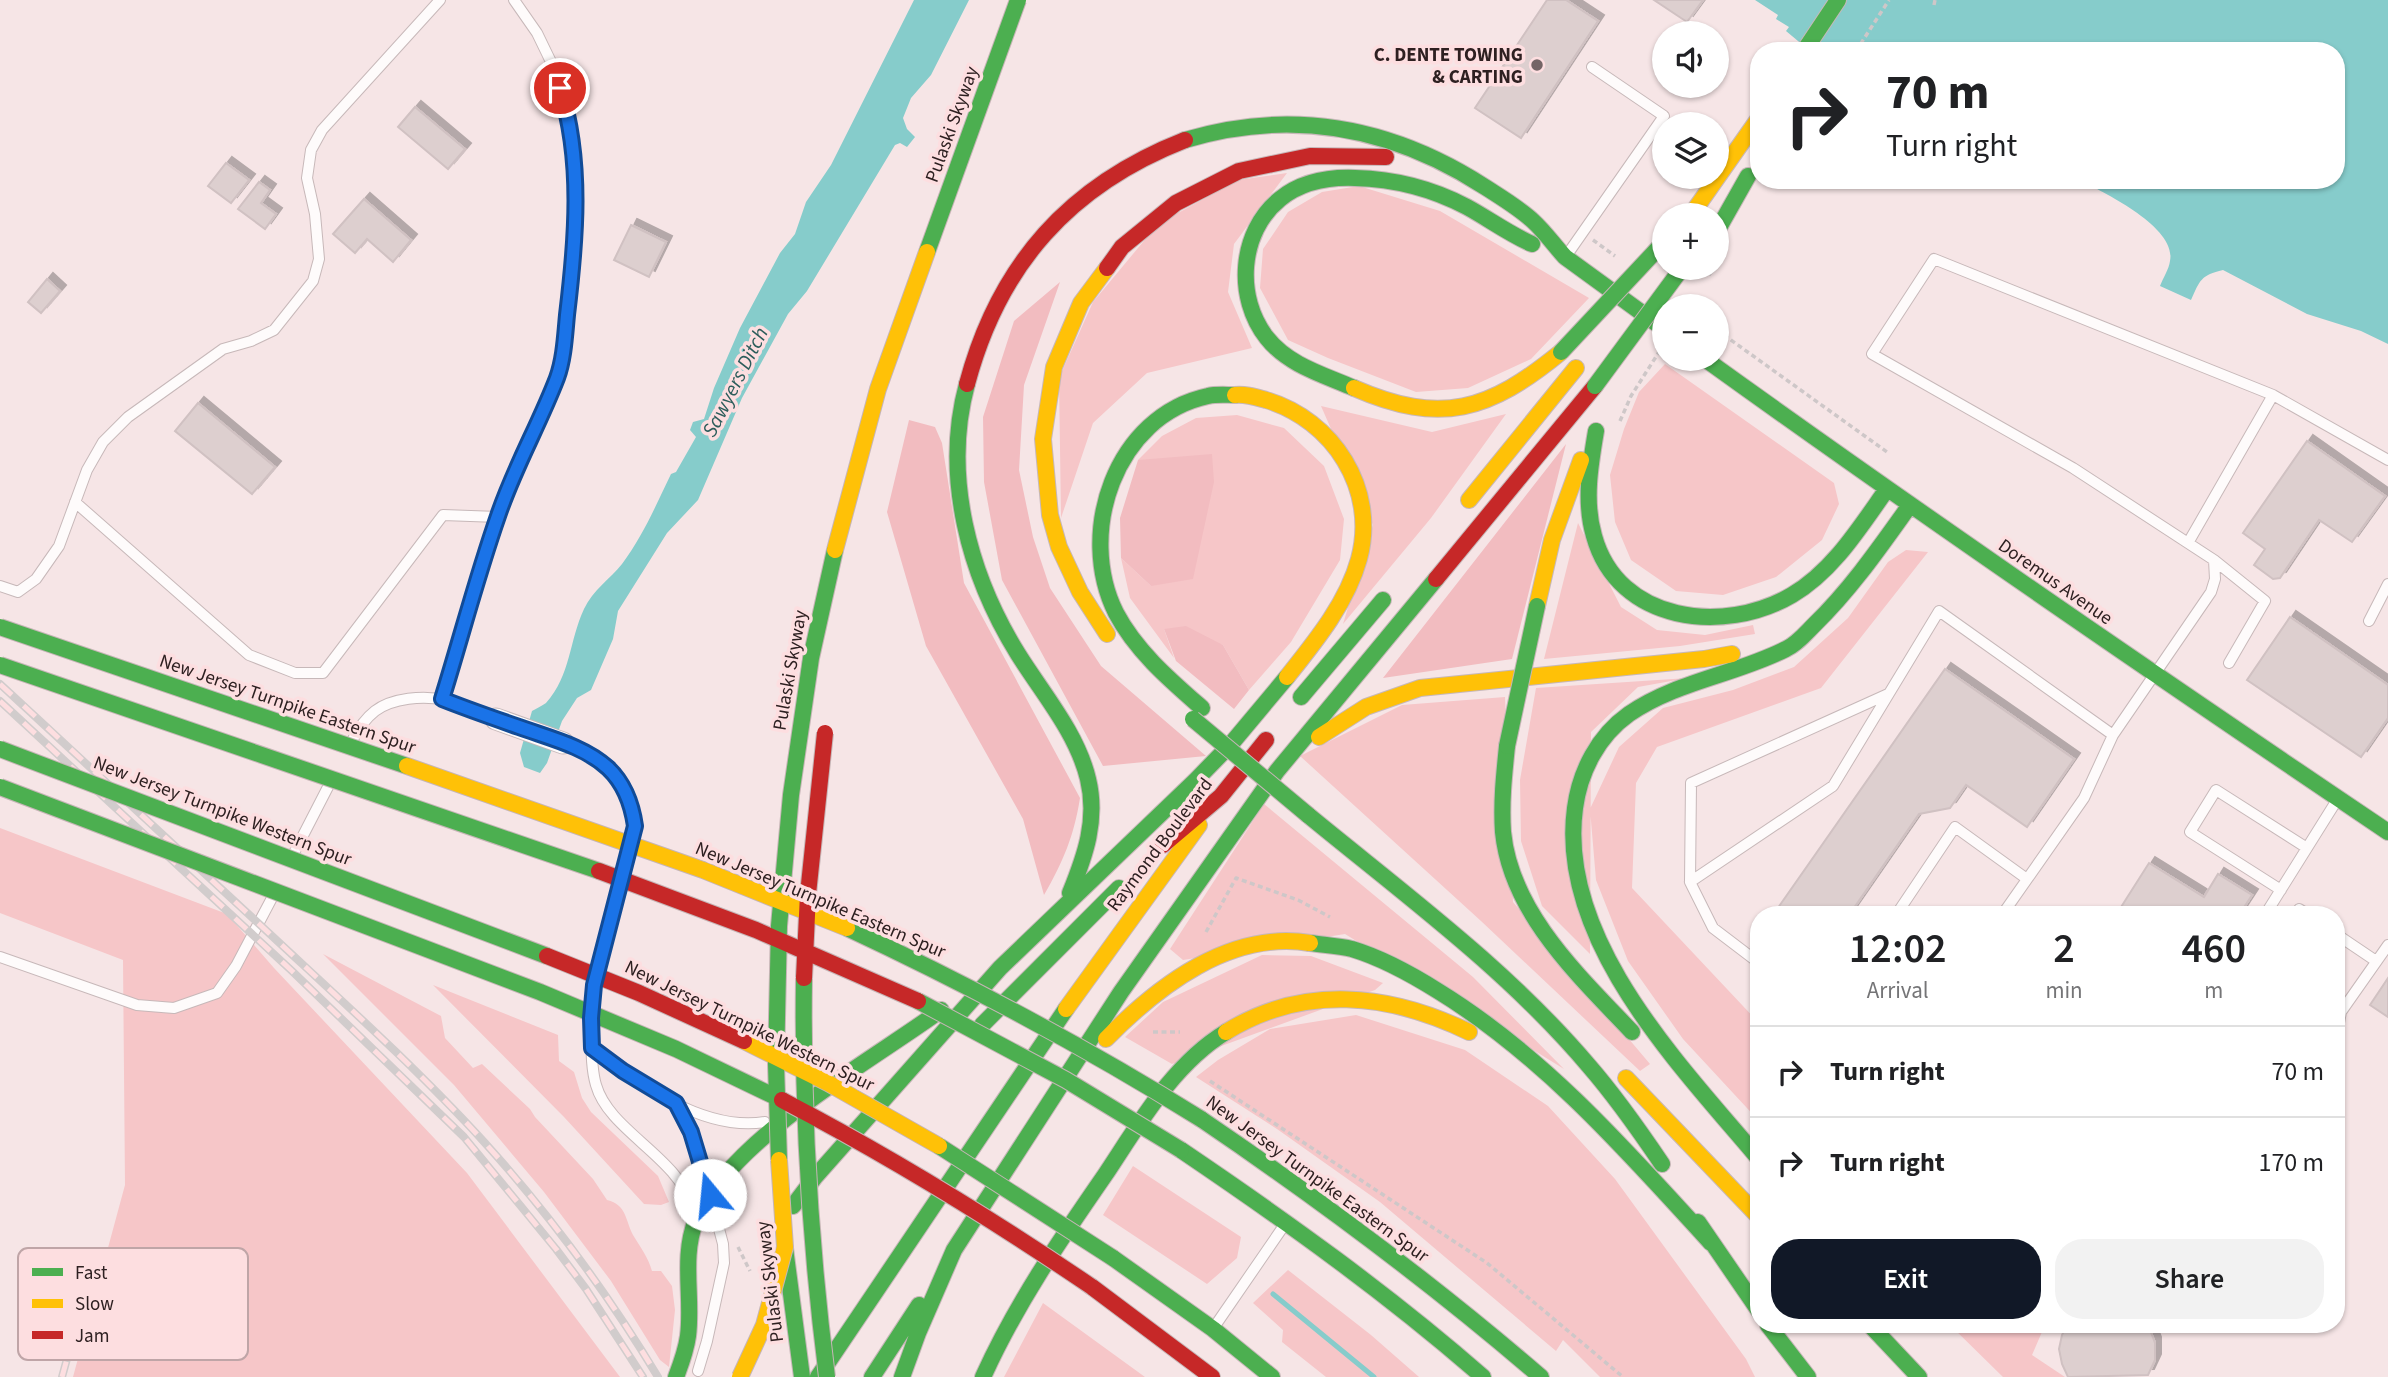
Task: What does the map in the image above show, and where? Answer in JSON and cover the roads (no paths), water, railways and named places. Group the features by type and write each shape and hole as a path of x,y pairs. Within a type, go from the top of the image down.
{"main road":[{"name":"Pulaski Skyway","path":"802,1377 776,1242 776,1077 779,926 790,795 811,657 841,524 878,389 1018,0"},
{"path":"1810,42 1838,0"},
{"path":"1064,906 1081,872 1093,832 1093,803 1088,775 1074,742 1009,639 988,600 967,537 959,491 957,446 961,403 971,361 995,302 1013,272 1061,216 1091,189 1138,160 1201,135 1259,124 1337,128 1406,144 1469,177 1530,218 1565,257 1652,320"},
{"path":"1699,203 1750,131"},
{"path":"1114,644 1066,564 1050,517 1042,437 1048,396 1063,342 1087,291 1109,261 1134,234 1168,207 1208,183 1260,163 1295,156 1366,154 1417,163 1469,177"},
{"path":"1729,203 1750,173"},
{"path":"1729,210 1748,176"},
{"path":"1386,401 1303,365 1277,348 1259,327 1247,295 1245,261 1255,231 1273,205 1285,195 1325,179 1390,181 1425,190 1460,204 1515,237 1565,257"},
{"path":"1312,388 1430,410 1489,400 1516,386 1562,352 1652,255"},
{"path":"1618,314 1652,267"},
{"path":"872,1377 1163,930 1277,771 1594,386 1673,280"},
{"path":"1459,511 1580,363"},
{"name":"Doremus Avenue","path":"1722,371 2155,675 2388,832"},
{"path":"738,1377 764,1325 776,1242 785,1217 815,1177 1006,961 1182,795 1254,719 1314,642 1337,607 1356,569 1362,547 1362,509 1356,484 1338,450 1315,424 1275,401 1243,394 1220,394 1198,399 1174,409 1151,424 1130,445 1113,474 1100,522 1102,572 1120,619 1146,657 1198,714 1313,809 1506,961 1576,1028"},
{"path":"1607,413 1573,477 1558,519 1507,746 1500,795 1502,830 1511,869 1525,904 1547,937 1668,1070 1715,1109"},
{"path":"1596,431 1588,488 1591,522 1599,550 1606,564 1625,588 1661,610 1688,617 1717,619 1746,614 1774,604 1801,589 1835,561 1887,489"},
{"path":"1750,1149 1715,1109 1622,985 1595,938 1575,875 1571,833 1574,806 1580,782 1593,752 1607,734 1630,713 1659,698 1790,647 1848,591 1910,505"},
{"path":"1079,551 1090,607"},
{"path":"1289,712 1398,583"},
{"path":"1277,771 1349,715 1388,696 1436,685 1723,656 1770,642 1822,618"},
{"name":"New Jersey Turnpike Eastern Spur","path":"0,627 572,823 788,903 890,948 1104,1059 1201,1119 1359,1228 1541,1377"},
{"path":"0,665 613,876 767,934 867,977 993,1039 1094,1095 1181,1150 1343,1262 1483,1377"},
{"path":"1162,694 1198,714"},
{"path":"827,1377 814,1287 805,1181 803,979 809,876 828,711"},
{"name":"Raymond Boulevard","path":"818,1377 1055,1024 1221,796 1273,732"},
{"name":"New Jersey Turnpike Western Spur","path":"0,749 512,942 620,985 784,1060 901,1123 977,1168 1114,1258 1213,1329 1272,1377"},
{"path":"0,787 523,984 758,1088 877,1150 999,1224 1092,1287 1212,1377"},
{"path":"1152,855 1221,796"},
{"path":"1313,809 1475,956 1563,1039 1589,1068 1647,1138 1711,1242 1750,1298"},
{"path":"967,1040 1134,873"},
{"path":"1050,1101 1112,1032 1182,976 1212,958 1264,943 1296,940 1328,944 1395,967 1432,987 1527,1055 1630,1154 1711,1242"},
{"path":"676,1377 690,1336 687,1262 697,1219 710,1195 736,1163 793,1115 901,1041 1006,961"},
{"path":"983,1377 1010,1320 1050,1255 1148,1112 1187,1065 1219,1037 1258,1016 1314,1001 1367,1000 1401,1005 1454,1025 1507,1054 1581,1105"},
{"path":"1613,1065 1750,1208"},
{"path":"776,1242 904,1105"},
{"path":"902,1377 954,1250"},
{"path":"1774,1333 1801,1374"},
{"path":"1878,1333 1919,1377"},
{"path":"737,1342 738,1377"},
{"path":"1451,1349 1472,1377"}],"street":[{"path":"496,719 563,743"}],"lane":[{"path":"0,586 18,592 36,579 59,546 87,471 103,442 128,417 223,349 251,341 274,330 313,281 319,259 315,214 307,178 311,150 322,130 440,0"},
{"path":"442,699 518,461 558,377 572,269 576,194 566,110 553,66 537,33 514,0"},
{"path":"1565,257 1664,116 1592,67"},
{"path":"2229,663 2265,601 2214,560 2073,468 1872,354 1934,259 2273,395 2388,460"},
{"path":"2188,543 2273,395"},
{"path":"75,502 249,655 295,673 323,673 443,514 498,517"},
{"path":"2008,906 2084,798 2113,735 2211,592 2215,579 2214,560"},
{"path":"2369,621 2388,584"},
{"path":"1690,882 1833,786 1939,611 2113,735"},
{"path":"1750,955 1713,928 1690,882 1691,783 1888,694"},
{"path":"344,756 357,732 376,710 397,701 442,699 496,719"},
{"path":"563,743 588,754 608,768 623,787 632,805 635,826 629,851"},
{"path":"287,868 338,769"},
{"path":"2281,890 2190,832 2216,790 2307,848"},
{"path":"2271,906 2338,798"},
{"path":"1902,906 1955,827 2027,879"},
{"path":"626,863 593,991 594,1078 600,1095 614,1115 681,1182 697,1219"},
{"path":"0,957 137,1005 174,1008 216,993 236,966 281,880"},
{"path":"2345,940 2376,961"},
{"path":"2345,1002 2388,945"},
{"path":"592,1048 629,1075 676,1103 708,1118 731,1123 761,1123 793,1115"},
{"path":"676,1103 691,1132 710,1195 721,1235 724,1263 705,1352 695,1377"},
{"path":"1213,1329 1286,1222"}],"water":[{"name":"Sawyers Ditch","path":"914,0 969,0 931,75 911,98 903,118 907,129 915,137 907,147 900,143 895,145 807,291 788,314 742,398 698,500 667,533 618,611 613,639 591,690 577,698 562,721 547,763 540,773 524,767 520,753 532,711 546,703 554,692 565,669 584,609 630,553 671,474 676,472 696,437 690,430 693,422 704,419 714,388 740,328 780,253 795,234 806,202 831,165"},
{"path":"1755,0 2388,0 2388,344 2361,331 2307,314 2223,270 2202,279 2191,300 2160,286 2170,261 2169,248 2162,236 2137,213 2097,189 2345,189 2345,42 1799,42 1786,31 1789,27 1776,19 1778,15"}],"waterway":[{"path":"1273,1294 1374,1377"}],"railway":[{"path":"0,684 344,1003 458,1114 509,1170 555,1227 598,1285 658,1377"},
{"path":"0,701 292,971 464,1137 586,1289 643,1377"},
{"path":"62,1377 67,1360"}],"place":[{"name":"C. DENTE TOWING & CARTING","path":"1537,65"}]}
